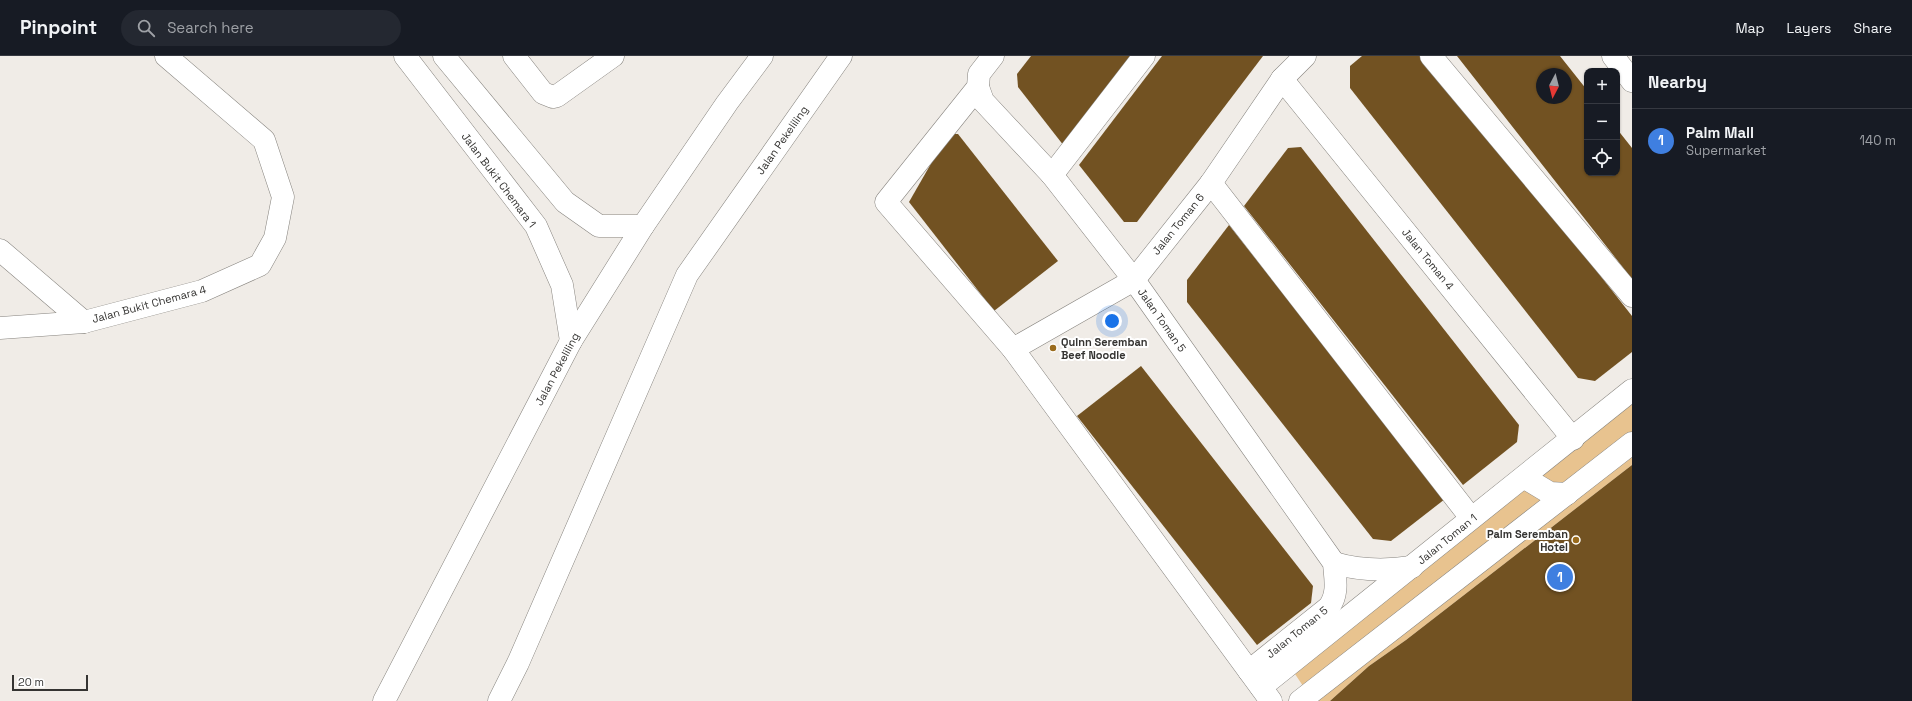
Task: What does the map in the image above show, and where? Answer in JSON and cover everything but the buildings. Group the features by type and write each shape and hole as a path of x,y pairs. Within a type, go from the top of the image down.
{"street":[{"name":"Jalan Bukit Chemara 4","path":"0,328 84,322 202,291 260,265 275,238 284,198 264,140 166,56"},
{"name":"Jalan Bukit Chemara 1","path":"405,56 536,226 562,285 571,340"},
{"path":"444,56 565,202 599,226 643,226"},
{"path":"514,56 543,93 548,96 557,96 613,56"},
{"name":"Jalan Pekeliling","path":"384,701 571,340 643,226 727,103 762,56"},
{"name":"Jalan Pekeliling","path":"499,701 518,663 687,275 841,56"},
{"path":"993,56 979,74 978,87 886,202 1013,349 1261,686"},
{"path":"1052,175 1144,56"},
{"name":"Jalan Toman 6","path":"1013,349 1134,280 1211,183 1282,79 1305,56"},
{"path":"1431,56 1632,296"},
{"path":"1613,56 1632,81"},
{"name":"Jalan Toman 4","path":"1282,79 1573,439"},
{"name":"Jalan Toman 5","path":"978,87 983,101 1052,175 1134,280 1334,563 1336,592 1334,600 1261,686"},
{"path":"1211,183 1471,518"},
{"path":"0,250 84,322"},
{"name":"Jalan Toman 1","path":"1261,686 1412,567 1471,518 1525,478 1632,390"},
{"path":"1300,701 1632,443"},
{"path":"1525,478 1550,493 1567,494"},
{"path":"1334,563 1367,570 1391,570 1412,567"}],"shaded area":[{"path":"1632,398 1632,465 1406,640 1369,666 1330,701 1313,701 1291,668"}],"place":[{"name":"Quinn Seremban Beef Noodle","path":"1053,348"},
{"name":"Palm Seremban Hotel","path":"1576,540"},
{"name":"Palm Mall","path":"1560,577"}]}
